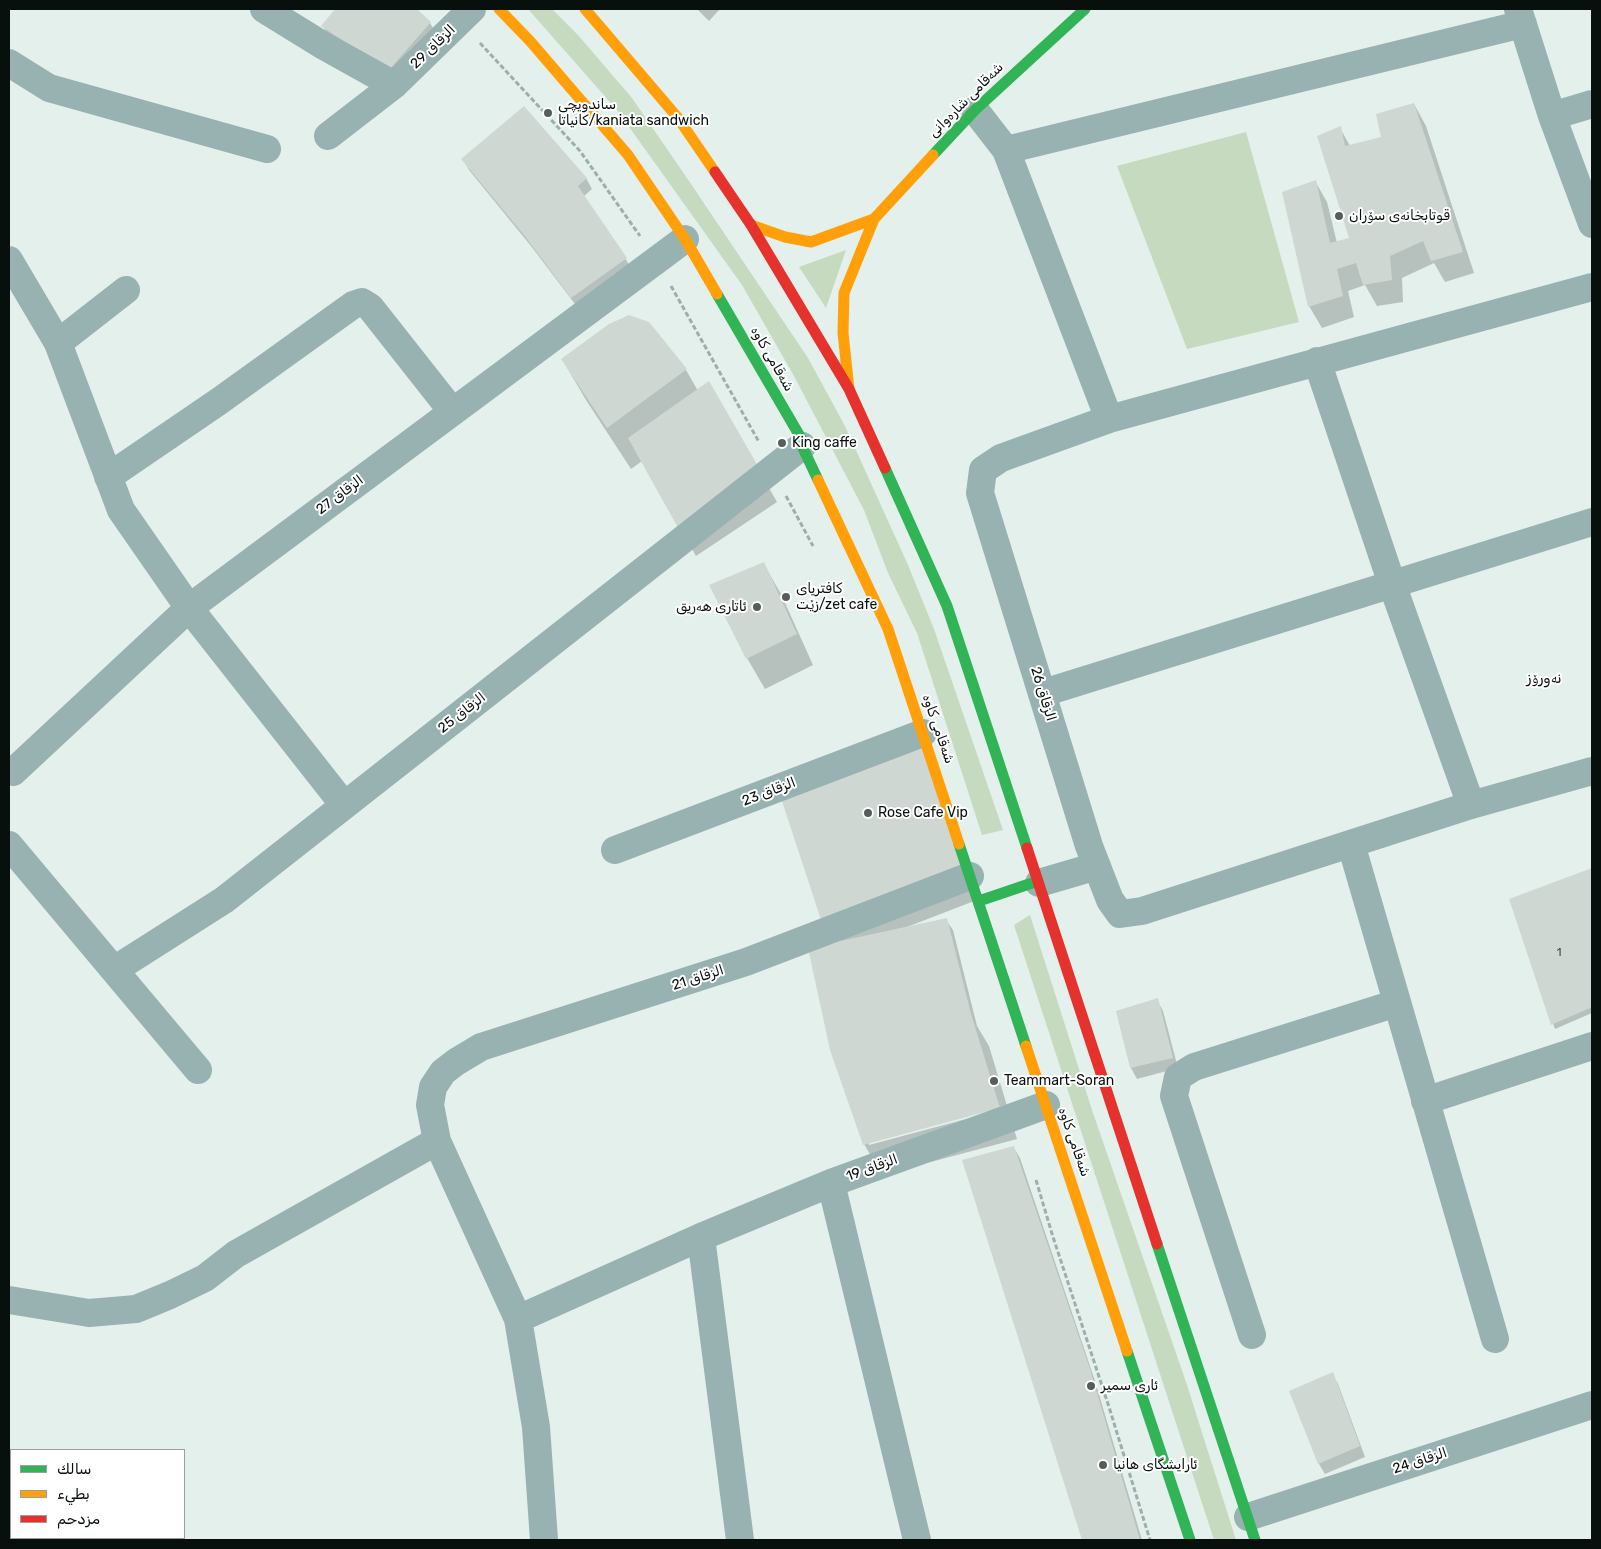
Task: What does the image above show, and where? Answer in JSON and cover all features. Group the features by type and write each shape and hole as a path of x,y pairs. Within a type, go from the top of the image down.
{"main road":[{"name":"شەقامی کاوە","path":"499,9 530,40 628,156 686,239 805,445 802,446 888,629 1190,1540"},
{"path":"585,9 678,118 751,225 849,389 947,606 1251,1529"},
{"name":"شەقامی شارەوانی","path":"874,219 975,110 1086,9"},
{"path":"751,225 786,237 812,242 874,219"},
{"path":"849,389 843,334 844,293 874,219"},
{"path":"975,889 1038,882"}],"street":[{"path":"264,9 324,46 394,85"},
{"name":"الزقاق 29","path":"328,136 394,85 472,9"},
{"path":"1006,150 1520,17 1552,116 1592,224"},
{"path":"9,64 49,88 267,149"},
{"path":"1552,116 1592,104"},
{"path":"975,110 1006,150 1109,419 1592,287"},
{"name":"الزقاق 27","path":"13,772 188,608 686,239"},
{"path":"9,260 58,343 121,510 188,608 344,805"},
{"path":"58,343 126,290"},
{"path":"108,477 218,402 353,305 362,302 370,307 452,411"},
{"path":"1317,361 1392,584 1471,805"},
{"name":"الزقاق 26","path":"1109,419 1001,458 983,470 980,493 1089,846 1110,900 1120,914 1142,911 1351,844"},
{"name":"الزقاق 25","path":"114,970 224,900 802,446"},
{"path":"1043,693 1592,522"},
{"name":"الزقاق 23","path":"615,850 923,733"},
{"path":"1495,1339 1351,844 1471,805 1592,771"},
{"path":"9,845 198,1070"},
{"path":"1038,882 1097,866"},
{"name":"الزقاق 21","path":"437,1141 430,1105 433,1086 443,1072 481,1047 975,889"},
{"path":"1252,1335 1174,1096 1178,1077 1194,1067 1397,1003"},
{"path":"1425,1101 1592,1046"},
{"name":"الزقاق 19","path":"518,1319 701,1236 831,1183 1046,1105"},
{"path":"9,1300 89,1313 136,1309 205,1278 236,1254 437,1141 518,1319 536,1427 544,1540"},
{"path":"831,1183 917,1540"},
{"path":"701,1236 740,1540"},
{"name":"الزقاق 24","path":"1251,1529 1592,1405"}],"green space":[{"path":"528,9 552,9 578,35 632,98 808,358 845,426 908,565 934,629 1003,830 982,835 917,633 888,573 864,510 794,376 742,285 617,110"},
{"path":"1246,132 1299,322 1187,349 1117,166"},
{"path":"846,250 826,308 799,267"},
{"path":"1030,915 1092,1110 1187,1385 1236,1540 1214,1540 1014,925"}],"building":[{"path":"335,9 417,9 431,22 388,71 321,26"},
{"path":"1414,103 1463,252 1431,261 1423,241 1390,256 1392,280 1363,285 1356,263 1337,269 1343,296 1308,307 1282,192 1316,180 1330,243 1349,238 1317,136 1341,126 1345,146 1381,137 1376,114"},
{"path":"524,106 587,178 578,186 627,258 571,298 524,235 461,159"},
{"path":"629,315 649,322 687,369 607,428 561,359 609,324"},
{"path":"709,381 766,480 682,535 628,438"},
{"path":"764,562 797,634 746,659 709,585"},
{"name":"Rose Cafe Vip","path":"922,738 970,876 825,932 778,789"},
{"path":"1592,868 1592,1007 1551,1025 1509,899"},
{"path":"947,918 971,1014 1000,1108 863,1145 830,1050 808,948"},
{"path":"1158,998 1173,1058 1130,1068 1116,1011"},
{"path":"1014,1146 1090,1369 1140,1540 1082,1540 962,1160"},
{"path":"1333,1372 1360,1446 1318,1464 1289,1391"}],"traffic: fast":[{"path":"933,155 975,110 1085,9"},
{"path":"717,294 805,445 802,446 818,480"},
{"path":"885,468 947,606 1027,848"},
{"path":"959,844 1026,1046"},
{"path":"979,901 1038,881"},
{"path":"1157,1244 1255,1540"},
{"path":"1127,1351 1190,1540"}],"traffic: slow":[{"path":"499,9 530,41 628,155 685,239 717,294"},
{"path":"585,9 678,118 715,172"},
{"path":"849,389 843,333 844,293 874,219 933,155"},
{"path":"751,225 785,237 811,242 874,219"},
{"path":"818,480 888,629 959,844"},
{"path":"1026,1046 1127,1351"}],"traffic: jam":[{"path":"715,172 751,225 849,389 885,468"},
{"path":"1027,848 1157,1244"}],"place":[{"name":"ساندویچی کانیاتا/kaniata sandwich","path":"548,113"},
{"name":"قوتابخانەی سۆران","path":"1339,216"},
{"name":"King caffe","path":"782,443"},
{"name":"کافتریای زێت/zet cafe","path":"786,597"},
{"name":"ئاتاری هەریق","path":"757,607"},
{"name":"Rose Cafe Vip","path":"868,813"},
{"name":"Teammart-Soran","path":"994,1081"},
{"name":"ئارى سمير","path":"1091,1386"},
{"name":"ئارایشگای هانیا","path":"1103,1465"}],"district":[{"name":"نەورۆز","path":"1544,679"}]}
